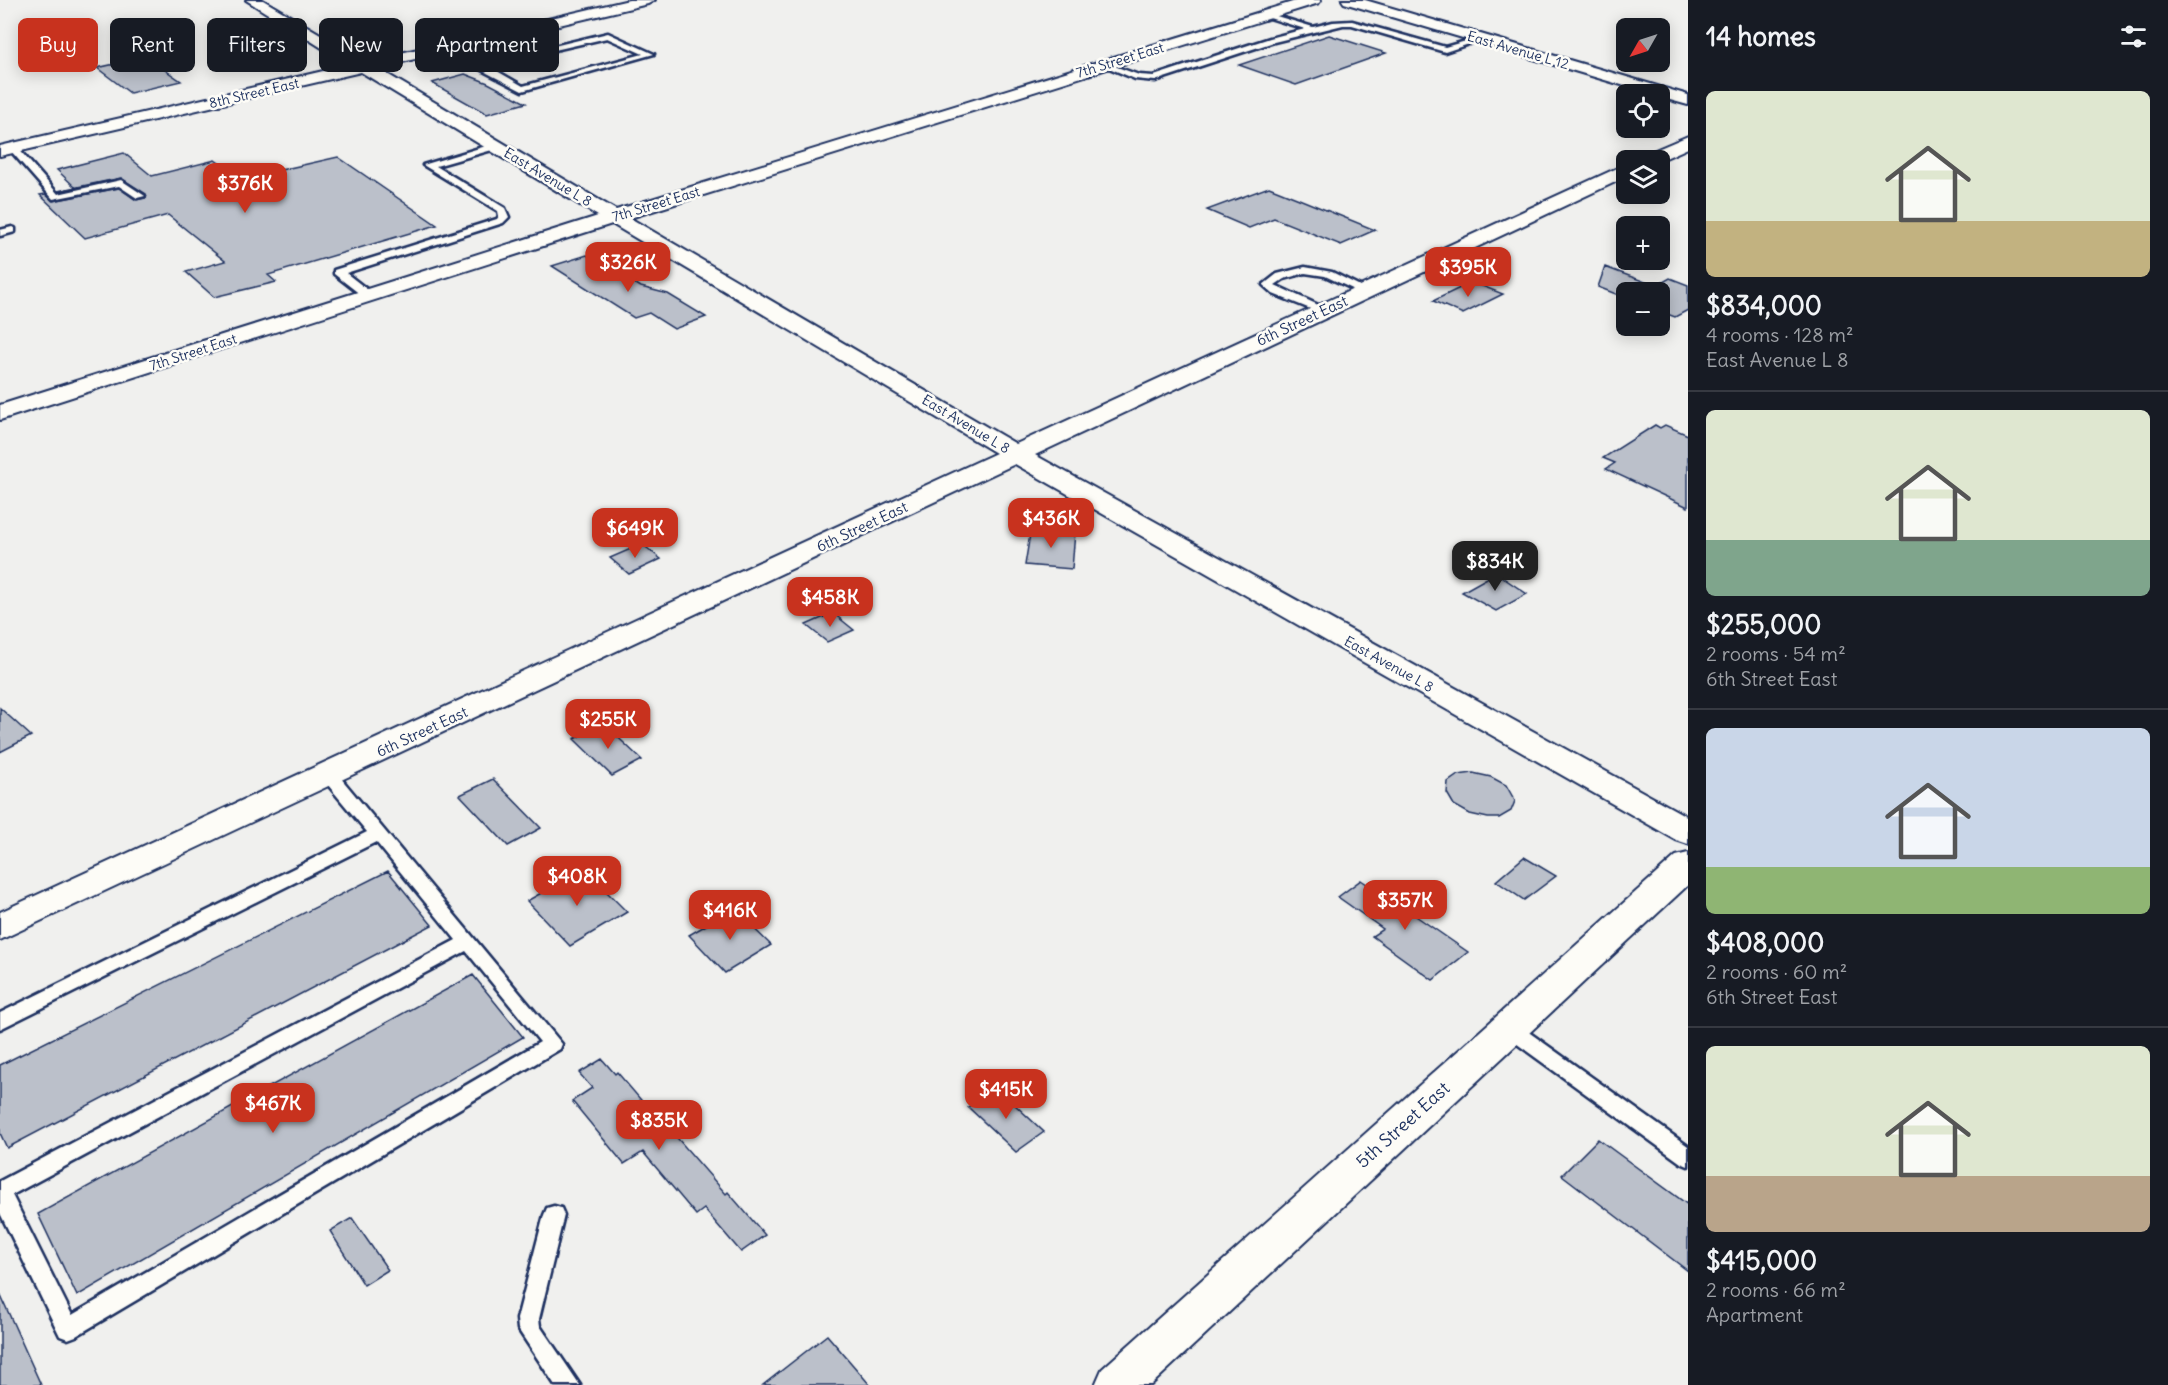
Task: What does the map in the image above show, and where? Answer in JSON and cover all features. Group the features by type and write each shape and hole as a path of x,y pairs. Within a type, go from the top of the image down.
{"street":[{"name":"East Avenue L 8","path":"253,0 319,39"},
{"name":"8th Street East","path":"559,21 648,0"},
{"name":"7th Street East","path":"0,413 614,217 1314,0"},
{"name":"East Avenue L 12","path":"1349,0 1688,100"},
{"name":"8th Street East","path":"7,149 344,72"},
{"name":"East Avenue L 8","path":"374,72 614,217 1017,455 1688,832"},
{"path":"1669,150 1688,141"},
{"name":"6th Street East","path":"0,927 1616,175"},
{"name":"5th Street East","path":"1118,1385 1688,865"}],"lane":[{"path":"1266,14 1314,30"},
{"path":"1106,65 1138,77 1155,79 1273,40 1291,38 1340,22 1352,23 1444,50 1480,39"},
{"path":"608,35 650,54 522,89 469,60 491,54 533,53 608,35"},
{"path":"369,296 338,272 500,221 504,217 502,210 428,165 496,146"},
{"path":"7,149 56,197 121,183 140,196"},
{"path":"0,233 12,230"},
{"path":"1323,311 1277,292 1268,285 1294,270 1312,268 1342,279 1365,291"},
{"path":"329,775 468,942 552,1044 68,1329 0,1192 468,942"},
{"path":"0,1022 378,834"},
{"path":"1509,1028 1688,1157"},
{"path":"554,1215 528,1319 529,1329 569,1385"}],"building":[{"path":"1329,35 1386,53 1296,85 1239,65"},
{"path":"110,65 110,72 168,72 181,81 130,93 98,68"},
{"path":"465,74 526,103 487,114 432,83"},
{"path":"124,153 152,176 215,160 241,179 338,157 437,225 268,275 276,282 214,297 186,272 225,261 168,215 85,238 40,195 45,194 53,201 119,188 136,200 146,198 146,194 121,178 58,191 75,187 57,170"},
{"path":"1269,187 1375,230 1341,245 1274,218 1249,228 1207,210"},
{"path":"587,255 641,287 668,294 706,317 674,329 649,313 634,318 552,266"},
{"path":"1605,267 1645,282 1616,282 1616,294 1598,287"},
{"path":"1670,278 1688,285 1688,310 1675,317 1670,315 1670,282 1663,282"},
{"path":"1472,282 1503,294 1463,314 1433,301"},
{"path":"1655,425 1660,428 1665,425 1688,435 1688,507 1606,469 1615,463 1603,458"},
{"path":"1031,528 1075,532 1072,569 1025,565"},
{"path":"642,544 661,559 629,574 610,558"},
{"path":"1496,573 1527,594 1496,611 1462,592"},
{"path":"833,613 854,630 827,642 806,625"},
{"path":"0,708 31,736 0,752"},
{"path":"604,724 642,760 612,776 574,739"},
{"path":"1473,773 1491,777 1506,785 1515,801 1511,811 1499,818 1488,818 1470,814 1454,805 1447,793 1448,782 1458,775"},
{"path":"493,779 541,828 508,846 460,795"},
{"path":"1524,857 1556,876 1524,900 1496,881"},
{"path":"584,869 627,912 570,946 527,901"},
{"path":"388,871 432,925 7,1148 0,1133 0,1065"},
{"path":"1361,880 1386,897 1390,894 1415,912 1413,914 1468,952 1433,980 1372,936 1383,929 1338,897"},
{"path":"734,909 771,945 725,973 689,935"},
{"path":"473,975 523,1037 77,1296 38,1214"},
{"path":"602,1059 615,1074 617,1072 670,1134 672,1132 765,1235 741,1252 704,1209 696,1215 643,1152 624,1164 572,1101 592,1088 579,1073"},
{"path":"996,1087 1044,1132 1016,1152 968,1107"},
{"path":"1598,1139 1688,1205 1688,1271 1562,1175"},
{"path":"352,1218 388,1270 364,1285 330,1231"},
{"path":"0,1294 41,1385 0,1385"},
{"path":"827,1335 870,1385 763,1385"}]}
